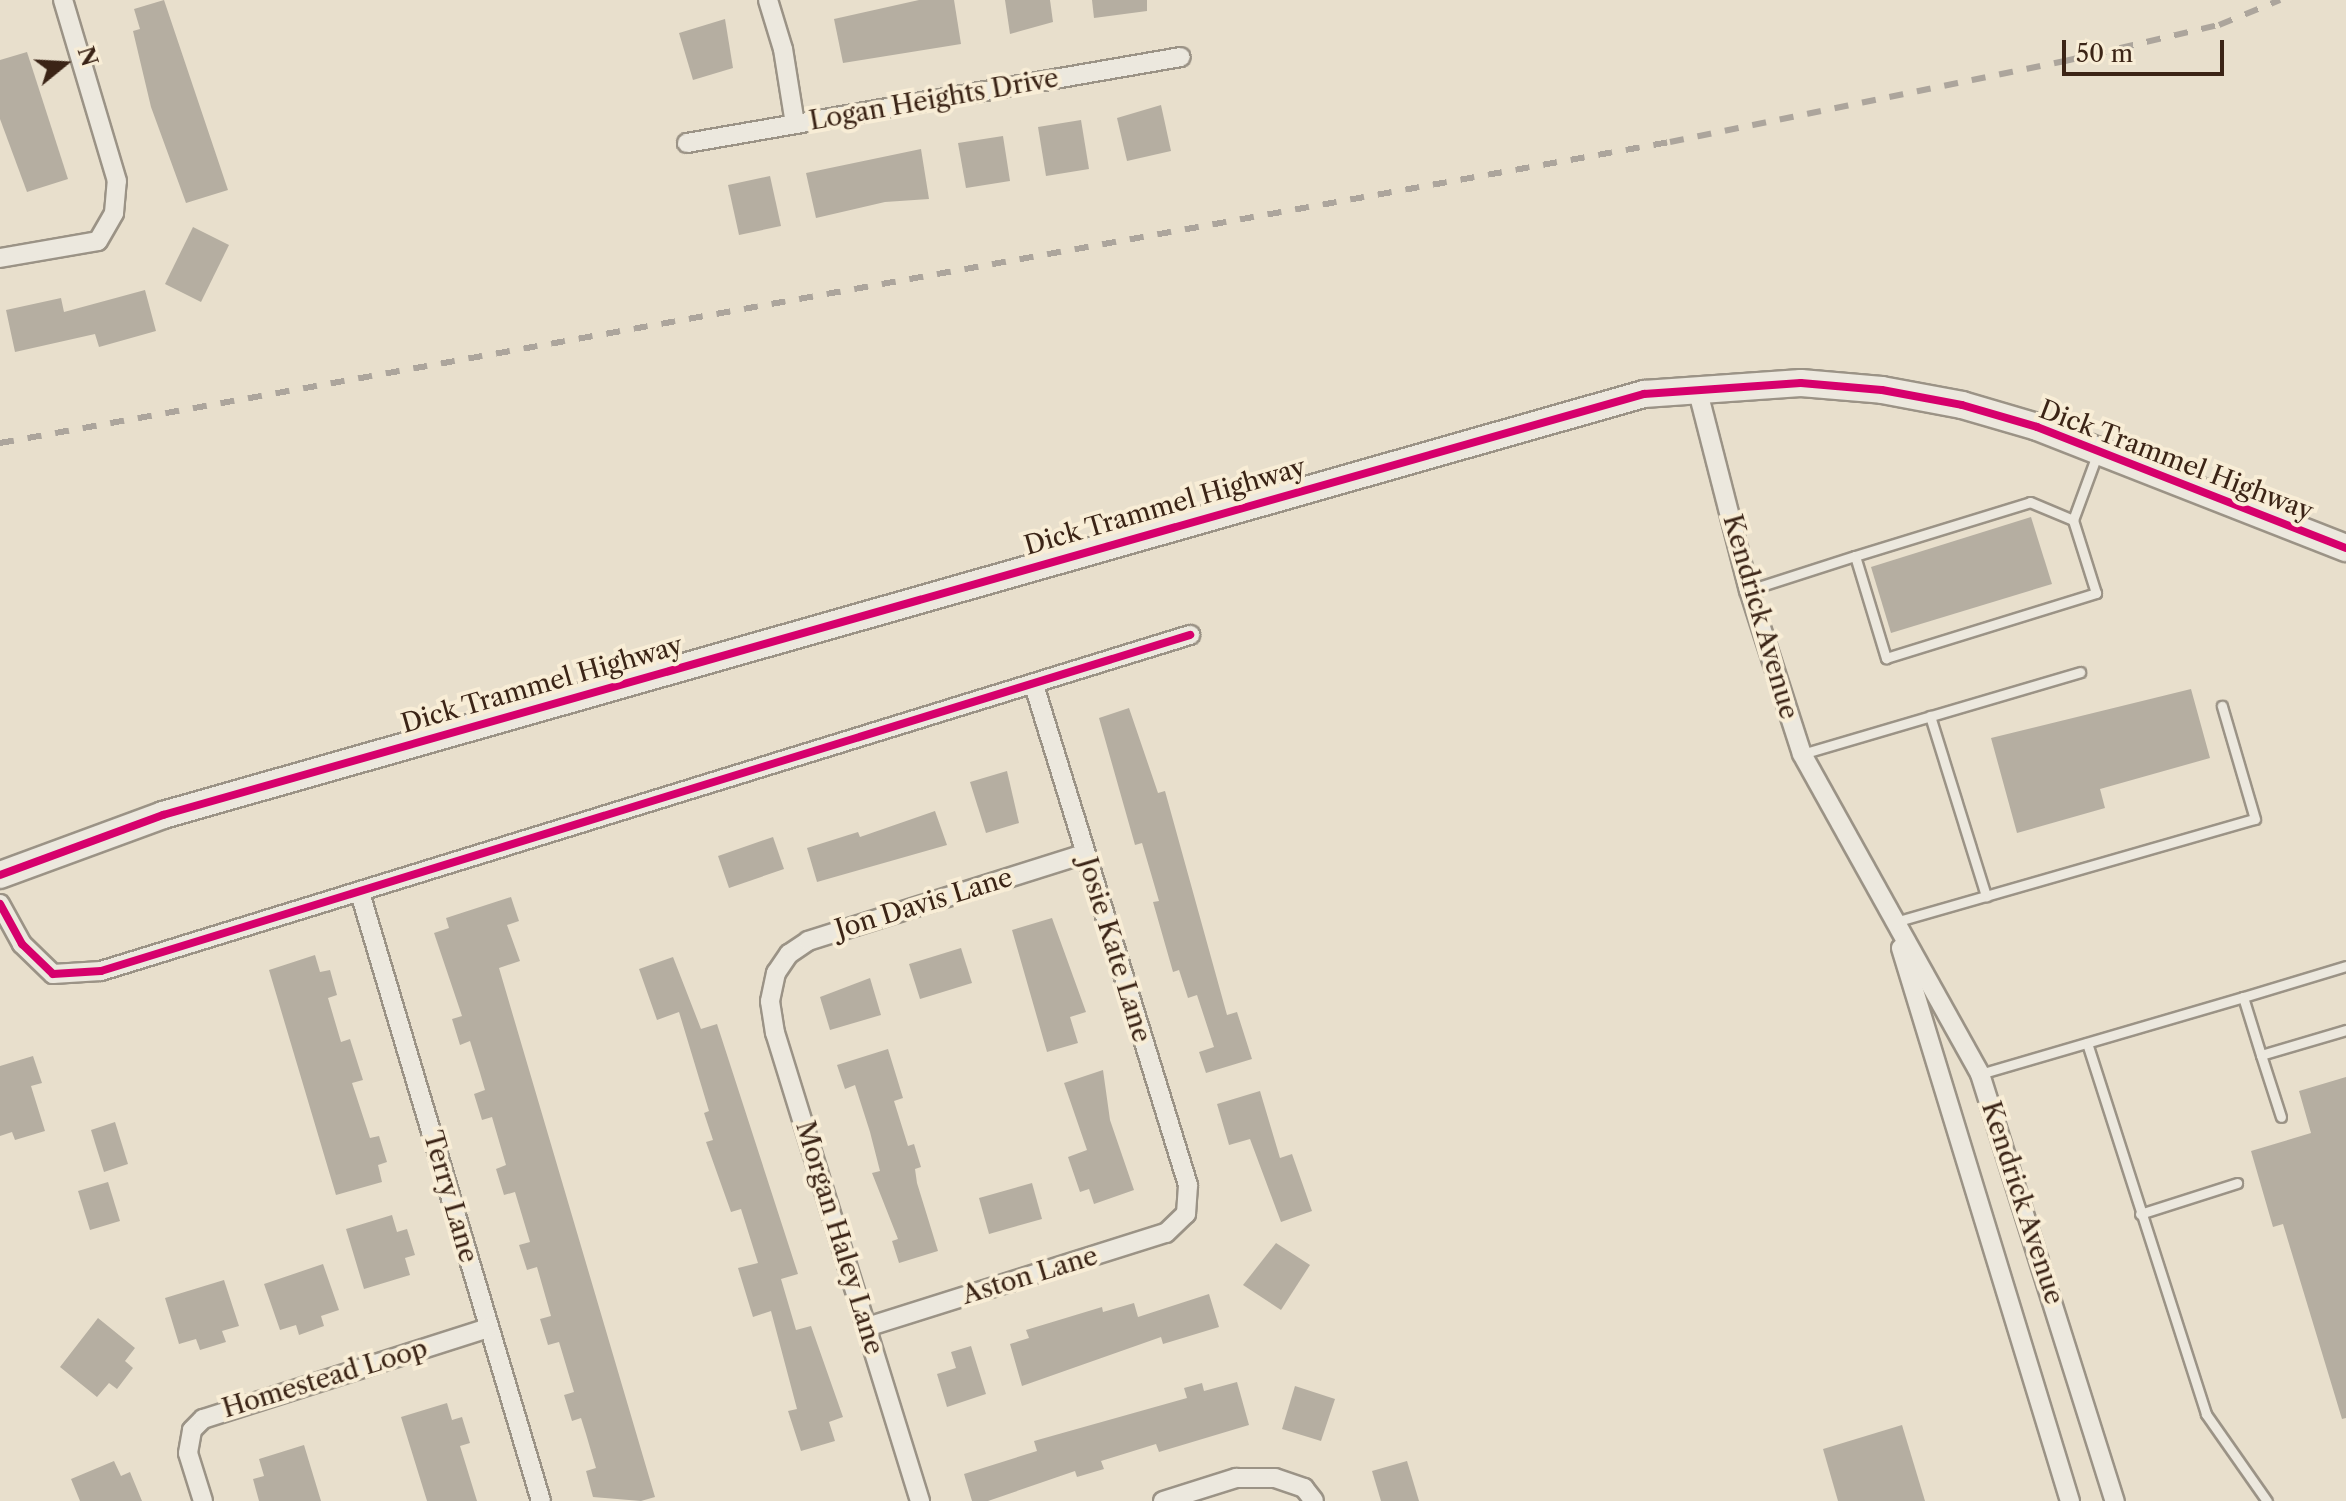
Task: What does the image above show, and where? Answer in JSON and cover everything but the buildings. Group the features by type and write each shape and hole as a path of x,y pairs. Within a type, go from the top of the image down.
{"main road":[{"name":"Dick Trammel Highway","path":"0,875 209,802 1567,412 1697,388 1801,383 1882,390 1962,405 2099,451 2346,548"}],"street":[{"path":"0,258 98,241 114,213 117,181 63,0"},
{"path":"768,0 783,49 795,124"},
{"name":"Logan Heights Drive","path":"687,143 1181,57"},
{"name":"Kendrick Avenue","path":"1697,388 1749,590 1802,754 1892,923 1941,998 1980,1074 2115,1501"},
{"path":"0,904 22,944 40,962 53,974 75,976 360,893 1190,635"},
{"name":"Josie Kate Lane","path":"1034,685 1188,1185 1186,1214"},
{"name":"Jon Davis Lane","path":"776,973 789,954 808,941 1084,854"},
{"name":"Terry Lane","path":"360,893 541,1501"},
{"name":"Kendrick Avenue","path":"1892,923 2070,1501"},
{"name":"Morgan Haley Lane","path":"776,973 770,1001 775,1033 920,1501"},
{"name":"Aston Lane","path":"867,1327 1166,1233 1186,1214"},
{"name":"Homestead Loop","path":"203,1501 188,1441 203,1419 488,1328"},
{"path":"1163,1501 1236,1478 1275,1478 1309,1495"}],"lane":[{"path":"1855,556 1886,658 2096,593 2073,520 2099,451"},
{"path":"1749,590 2030,502 2073,520"},
{"path":"1802,754 2080,672"},
{"path":"1892,923 2255,819 2222,706"},
{"path":"1930,716 1986,896"},
{"path":"1980,1074 2346,966"},
{"path":"2243,997 2281,1117"},
{"path":"2261,1055 2346,1030"},
{"path":"2087,1043 2206,1414 2267,1501"},
{"path":"2140,1214 2237,1183"}],"railway":[{"path":"0,443 1670,142 2065,61 2219,25 2280,0"}],"cycle path":[{"path":"0,875 163,815 1644,394 1801,383 1882,390 1962,405 2037,427 2346,548"},
{"path":"0,904 22,944 53,974 101,971 1190,635"}]}
